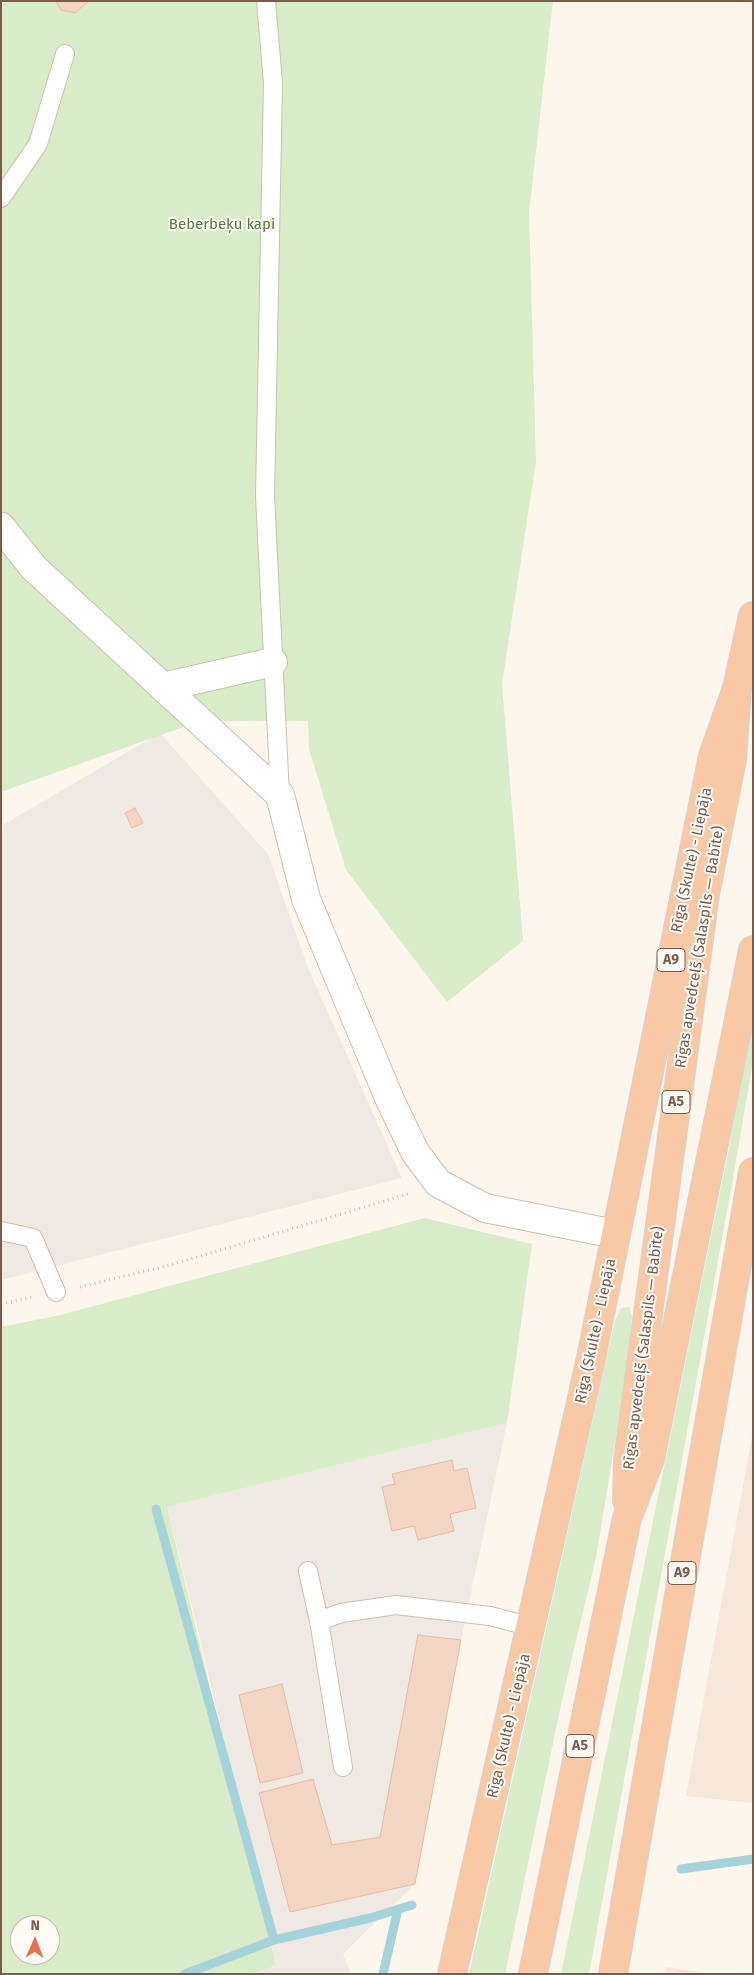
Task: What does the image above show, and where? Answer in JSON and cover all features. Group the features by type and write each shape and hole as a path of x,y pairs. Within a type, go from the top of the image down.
{"highway":[{"name":"Rīgas apvedceļš (Salaspils — Babīte)","path":"627,1518 629,1451 705,894 732,759 737,688 753,616"},
{"name":"Rīga (Skulte) - Liepāja","path":"452,1974 532,1627 591,1358 713,756 737,688"},
{"name":"Rīgas apvedceļš (Salaspils — Babīte)","path":"533,1974 627,1518 650,1459 753,950"},
{"name":"A9","path":"613,1974 753,1172"}],"street":[{"path":"1,526 34,568 280,795 306,899 390,1100 415,1152 438,1184 485,1208 615,1234"},
{"path":"164,688 273,662"}],"lane":[{"path":"266,1 273,83 265,496 280,795"},
{"path":"1,198 38,144 66,54"},
{"path":"1,1231 33,1238 56,1292"},
{"path":"308,1571 319,1621 343,1767"},
{"path":"319,1621 341,1614 396,1605 490,1616 532,1627"}],"path":[{"path":"1,1304 174,1264 438,1184"}],"shaded area":[{"path":"160,733 268,854 308,968 402,1178 1,1280 1,826"},
{"path":"507,1423 461,1640 415,1884 343,1954 351,1974 251,1974 276,1964 198,1630 167,1507"},
{"path":"753,1431 753,1803 686,1796"},
{"path":"665,1967 712,1974 664,1974"}],"green space":[{"name":"Beberbeķu kapi","path":"1,1 553,1 529,212 536,462 502,684 523,941 447,1002 346,870 309,749 308,721 200,721 1,792"},
{"path":"753,1015 753,1061 738,1150 589,1974 561,1974 729,1148"},
{"path":"425,1218 532,1244 507,1423 167,1507 276,1965 251,1974 1,1974 1,1327 60,1315"},
{"path":"629,1307 632,1316 629,1359 596,1557 562,1700 505,1974 469,1974 615,1320 621,1308"}],"building":[{"path":"56,1 89,1 75,13 61,10"},
{"path":"135,808 143,823 132,828 125,813"},
{"path":"452,1460 454,1471 467,1468 476,1508 450,1514 454,1531 418,1540 414,1526 392,1531 382,1487 395,1484 392,1474"},
{"path":"418,1635 461,1640 415,1884 290,1912 259,1793 313,1779 332,1845 380,1837"},
{"path":"282,1684 303,1773 260,1783 239,1695"}],"waterway":[{"path":"156,1509 274,1940"},
{"path":"681,1869 753,1859"},
{"path":"185,1974 274,1940 370,1918 412,1905"},
{"path":"383,1974 398,1909"}]}
